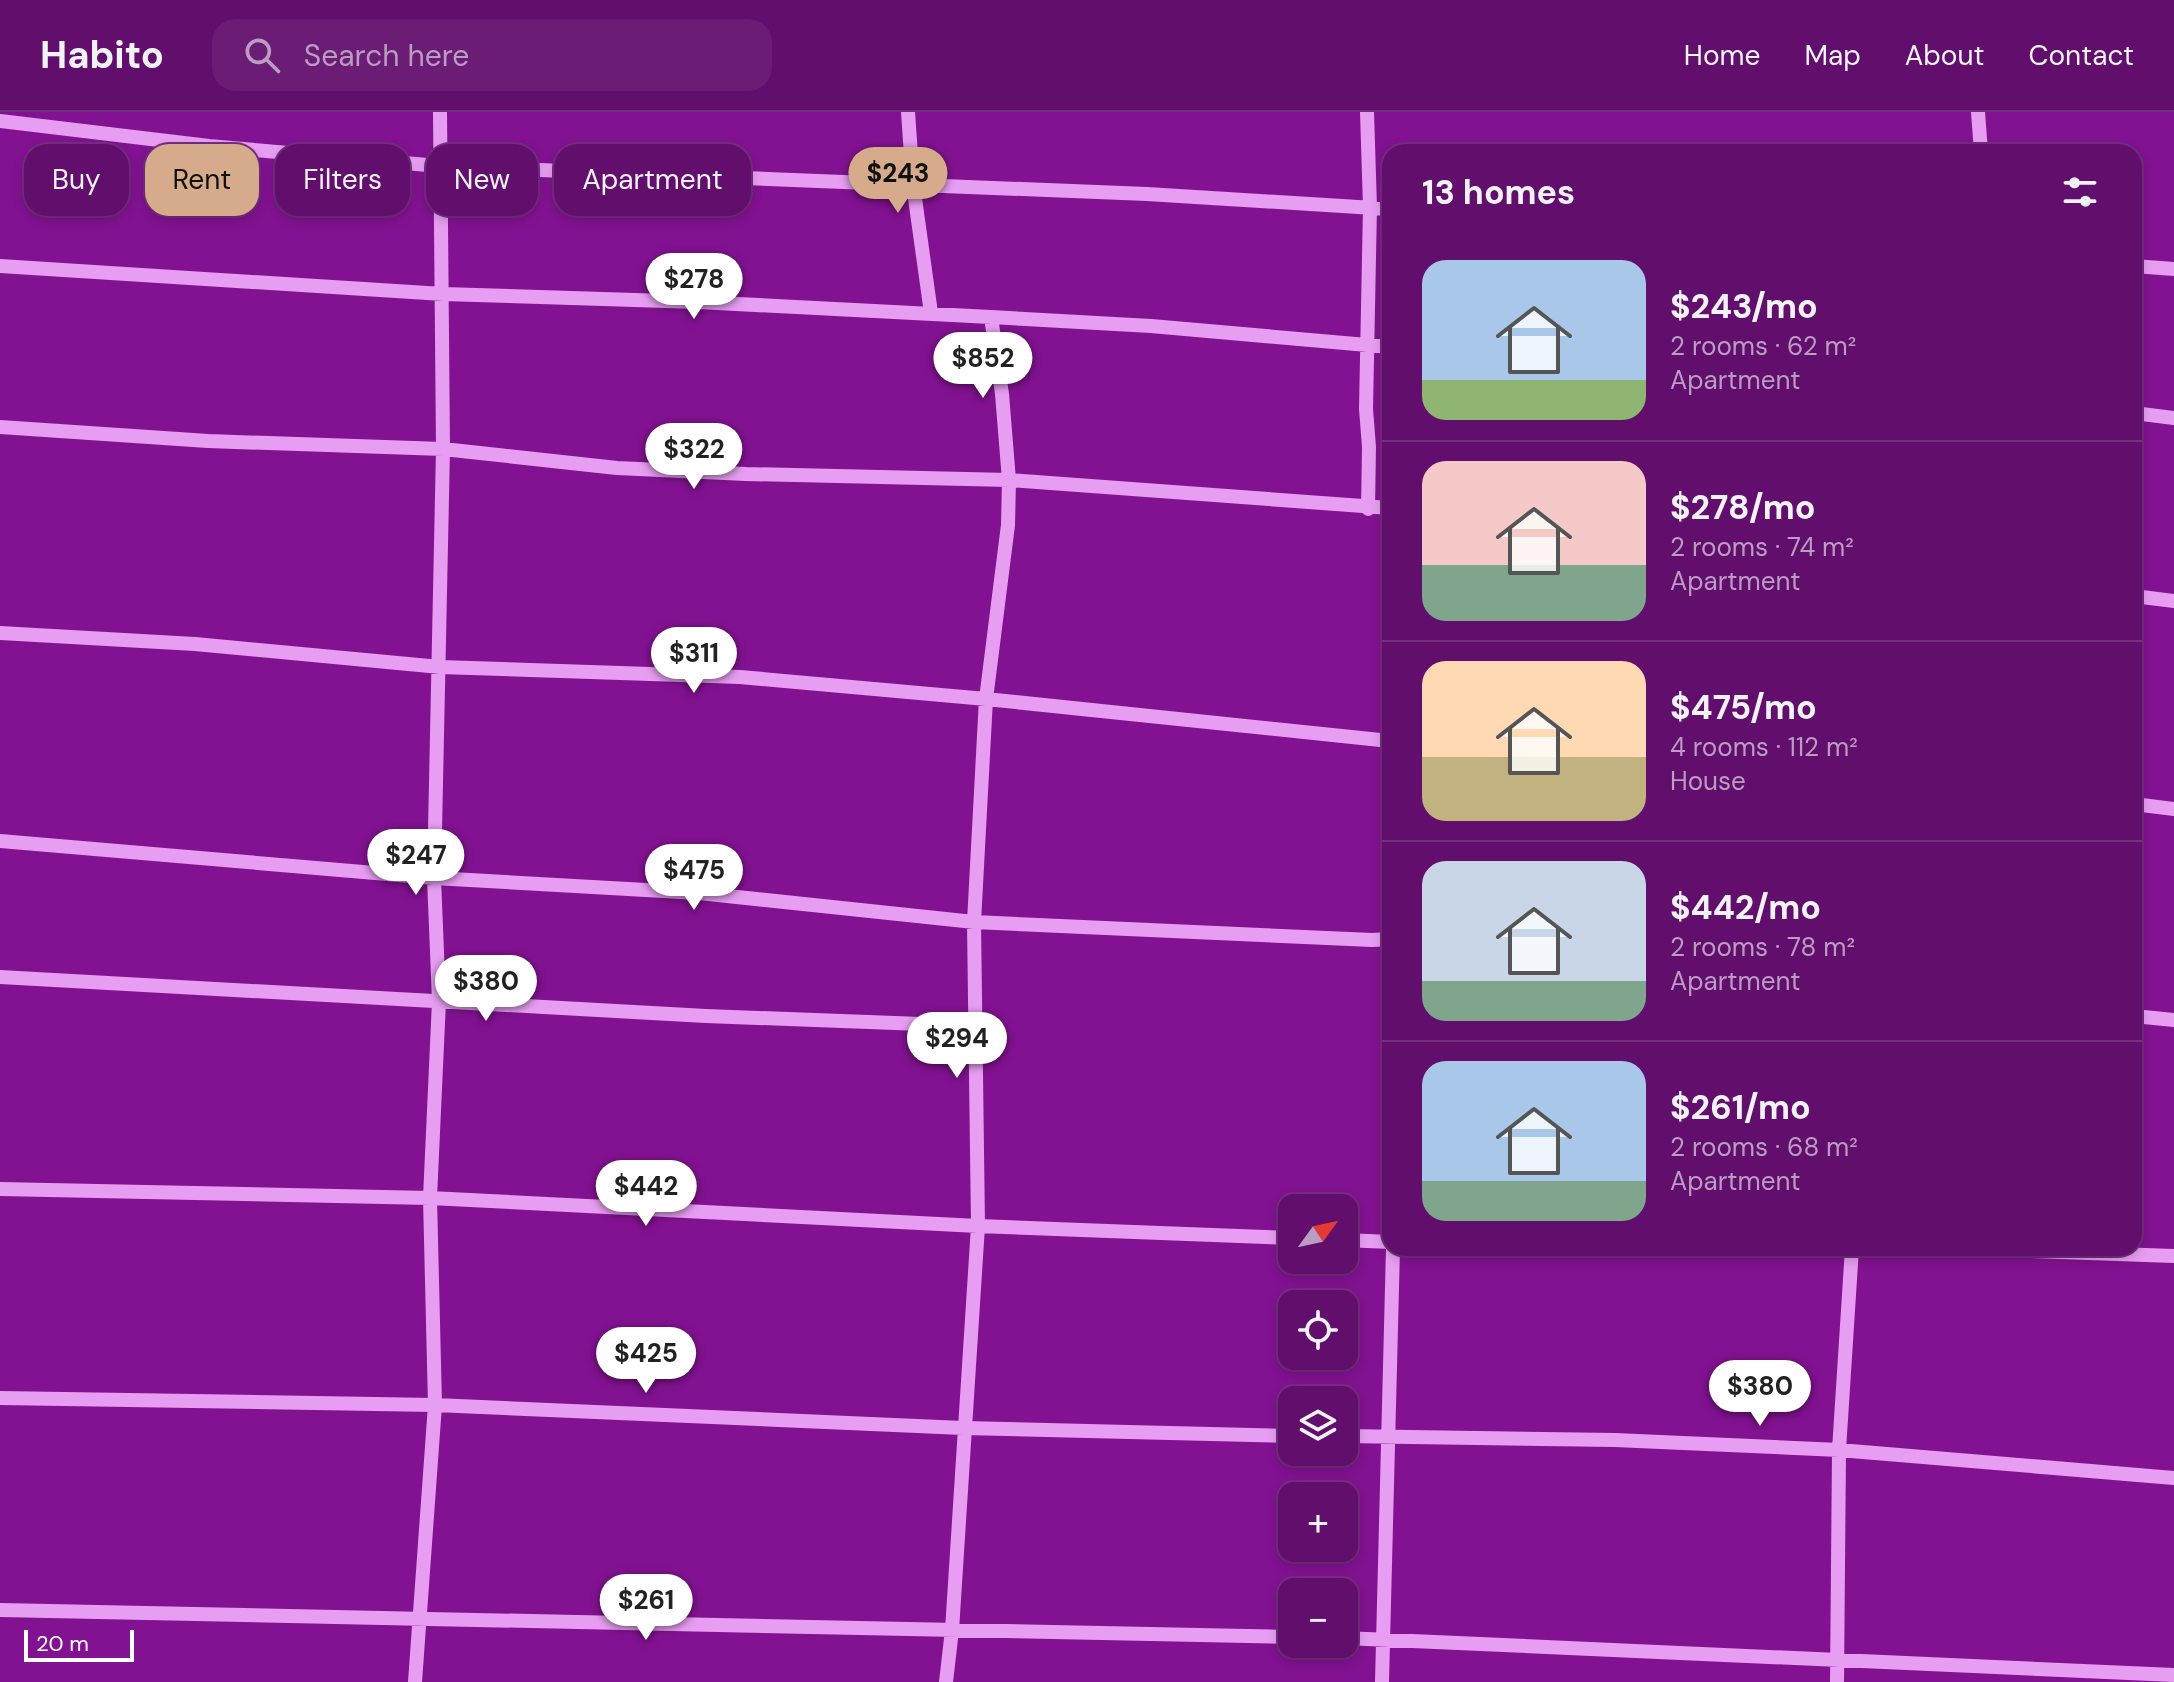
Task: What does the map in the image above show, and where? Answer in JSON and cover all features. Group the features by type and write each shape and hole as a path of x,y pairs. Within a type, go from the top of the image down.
{"street":[{"path":"439,144 440,112"},
{"path":"908,112 913,184 931,313"},
{"path":"1367,112 1370,207 1366,409 1368,509"},
{"path":"1978,112 1980,144"},
{"path":"0,121 209,146 426,165"},
{"path":"538,170 1147,194 1382,208"},
{"path":"415,1682 435,1405 430,1198 439,1001 434,878 443,449 441,216"},
{"path":"0,266 443,294 931,313 1151,326 1382,346"},
{"path":"2142,267 2174,269"},
{"path":"946,1682 978,1226 974,922 986,699 1008,525 1009,480 1002,394 991,317"},
{"path":"2142,414 2174,418"},
{"path":"0,427 208,441 443,449 646,469 1009,480 1382,508"},
{"path":"2142,597 2174,601"},
{"path":"0,633 195,644 440,667 740,677 1382,740"},
{"path":"2142,805 2174,809"},
{"path":"0,841 434,878 699,893 974,922 1382,939"},
{"path":"0,977 706,1016 975,1026"},
{"path":"2142,1017 2174,1020"},
{"path":"0,1189 430,1198 978,1226 1278,1237"},
{"path":"1358,1241 1382,1242"},
{"path":"2142,1255 2174,1256"},
{"path":"1382,1682 1393,1256"},
{"path":"1837,1682 1839,1450 1851,1256"},
{"path":"0,1398 435,1405 963,1428 1278,1436"},
{"path":"1358,1436 1615,1440 1839,1450 2174,1478"},
{"path":"0,1610 1278,1637"},
{"path":"1358,1638 2174,1675"}]}
